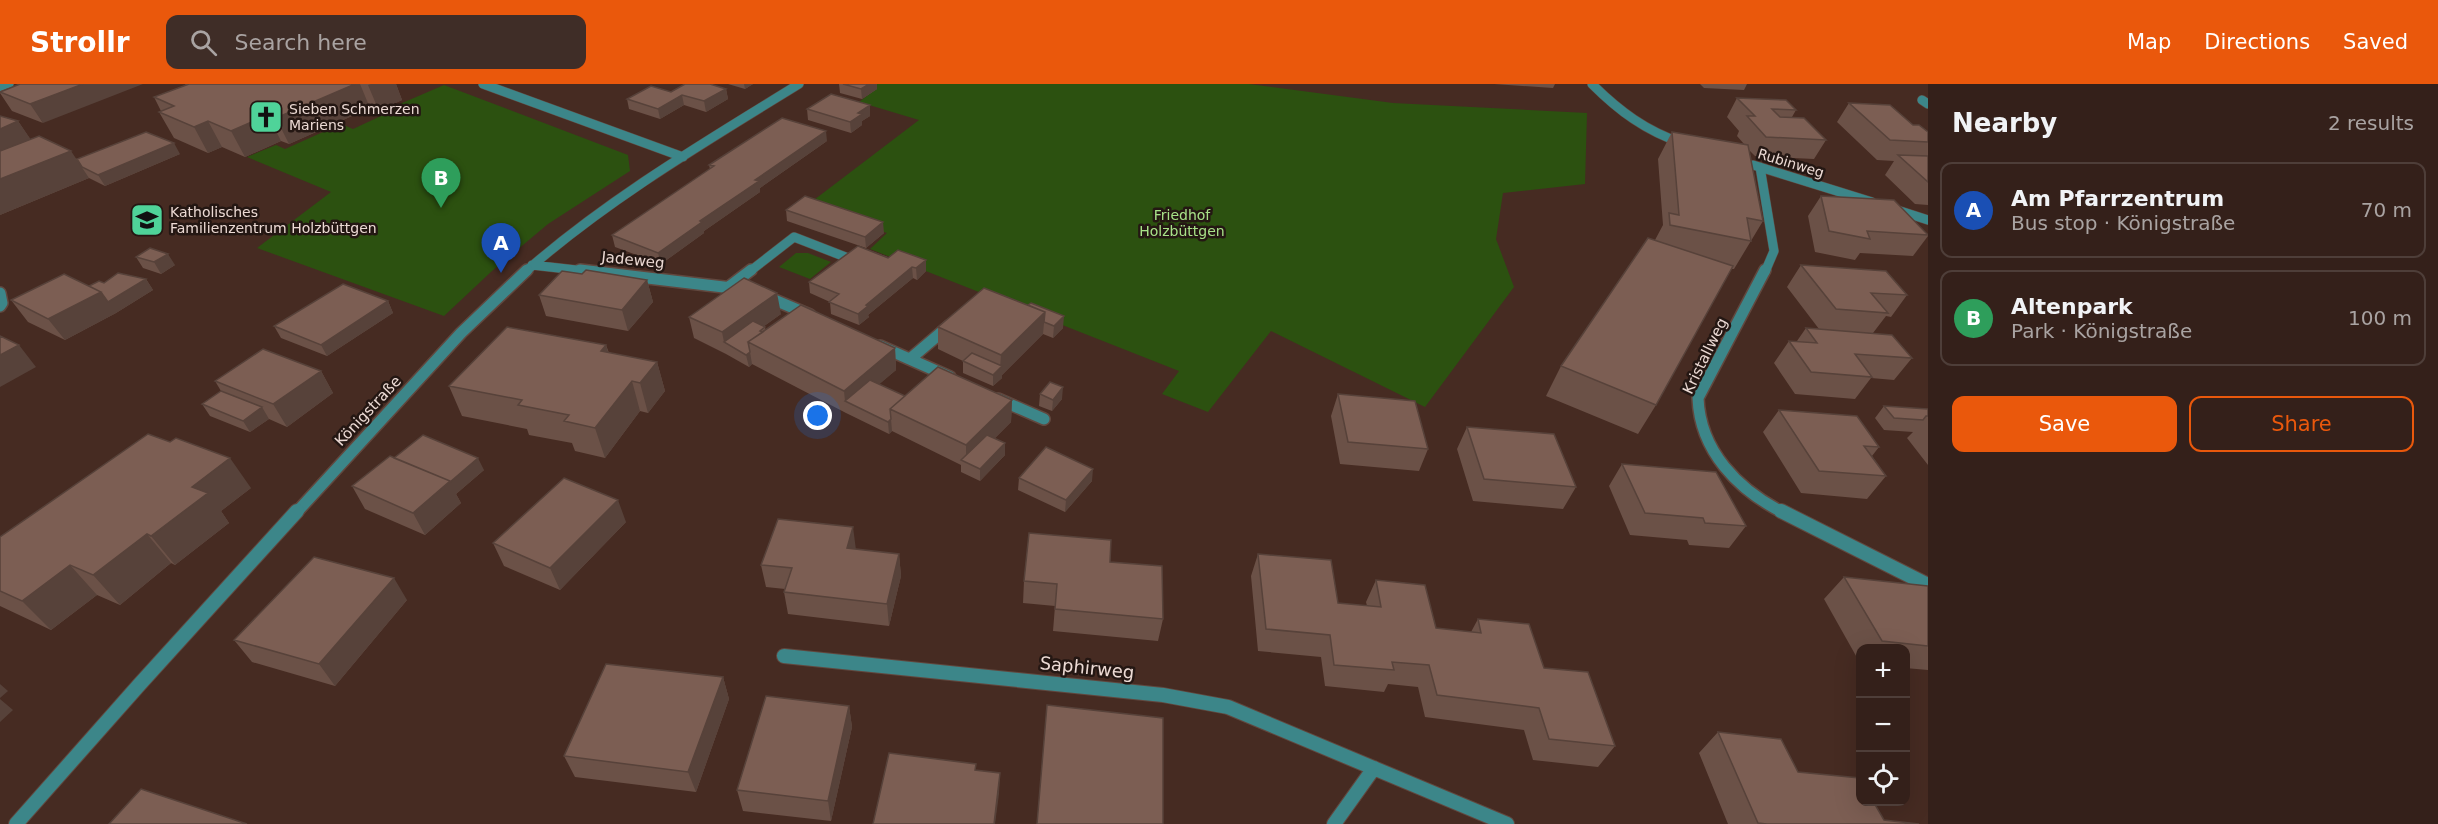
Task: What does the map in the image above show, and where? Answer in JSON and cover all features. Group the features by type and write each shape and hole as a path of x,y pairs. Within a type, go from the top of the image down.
{"street":[{"path":"0,87 9,84"},
{"path":"483,84 683,157"},
{"name":"Königstraße","path":"16,824 122,703 318,489 483,312 532,265 592,216 799,84"},
{"path":"1592,84 1621,113 1634,122 1652,132 1694,147"},
{"name":"Rubinweg","path":"1754,166 1928,220"},
{"name":"Kristallweg","path":"1754,166 1774,251 1757,288 1698,398 1697,413 1701,431 1712,452 1751,494 1772,507 1928,585"},
{"path":"730,286 794,237 848,258"},
{"name":"Jadeweg","path":"532,265 730,286 764,295 816,318"},
{"path":"0,292 3,303 0,306"},
{"path":"910,359 961,315"},
{"path":"868,341 962,382"},
{"path":"993,396 1044,419"},
{"name":"Saphirweg","path":"784,656 1163,695 1228,707 1507,824"},
{"path":"1334,824 1374,768"}],"green space":[{"name":"Friedhof Holzbüttgen","path":"858,84 1249,84 1393,103 1587,113 1585,184 1503,193 1496,239 1514,287 1425,407 1271,331 1208,412 1162,394 1179,371 870,249 887,233 806,206 919,120 859,102 876,89"},
{"path":"444,85 628,155 630,171 548,224 492,271 444,316 257,248 331,192 247,157 276,145 285,149 341,124 353,129 383,115 379,113"},
{"path":"796,253 808,253 831,262 810,279 779,267"}],"building":[{"path":"20,84 83,84 30,104 0,92"},
{"path":"189,84 355,84 276,118 268,115 231,131 208,121 194,127 159,112 174,106 154,97"},
{"path":"685,84 710,84 726,89 704,101 682,95 658,109 627,99 651,86 671,92"},
{"path":"843,84 869,84 861,89"},
{"path":"831,94 870,105 850,122 807,109"},
{"path":"1737,98 1786,100 1796,110 1772,109 1780,117 1804,118 1826,140 1766,137 1747,116 1755,116"},
{"path":"1849,103 1890,105 1913,125 1919,125 1928,132 1928,142 1890,140"},
{"path":"0,116 18,121 0,129"},
{"path":"782,118 826,131 755,180 759,181 658,253 612,235 714,166 709,165"},
{"path":"146,132 174,143 98,175 82,167 77,159"},
{"path":"1672,132 1748,145 1763,221 1747,218 1751,241 1670,225 1669,213 1679,215"},
{"path":"39,136 71,151 0,179 0,151"},
{"path":"1898,155 1928,156 1928,182"},
{"path":"805,196 883,222 865,237 786,210"},
{"path":"1821,196 1894,200 1928,235 1867,231 1870,239 1829,231"},
{"path":"1648,238 1733,266 1656,405 1561,366"},
{"path":"858,246 888,258 898,250 926,260 916,268 912,267 858,314 829,302 839,294 809,282"},
{"path":"150,248 168,254 154,262 136,257"},
{"path":"1801,265 1886,271 1907,295 1871,293 1888,313 1836,309"},
{"path":"586,270 647,280 622,310 539,295 562,271 582,274"},
{"path":"118,273 146,279 108,302 101,292 89,286 99,281 104,283"},
{"path":"64,274 101,292 48,319 11,300"},
{"path":"744,278 777,293 722,332 689,317"},
{"path":"343,284 388,301 321,345 274,326"},
{"path":"984,288 1045,312 1001,355 938,327"},
{"path":"1031,303 1064,316 1054,326 1044,322 1045,312 1028,305"},
{"path":"801,305 895,348 844,391 748,342"},
{"path":"753,321 765,327 760,331 763,332 748,342 750,352 746,355 724,342"},
{"path":"507,327 606,345 601,351 657,362 640,383 632,381 595,428 564,421 569,415 518,405 522,400 449,386"},
{"path":"1806,328 1892,335 1912,358 1855,354 1872,377 1811,372 1789,341 1817,343"},
{"path":"0,336 19,345 0,355"},
{"path":"263,349 321,371 273,404 215,381"},
{"path":"972,353 1002,366 993,375 963,361"},
{"path":"938,367 1012,400 966,445 890,409"},
{"path":"870,380 905,396 890,409 891,419 888,422 845,401"},
{"path":"1050,382 1063,387 1053,400 1040,394"},
{"path":"221,391 262,407 243,421 202,404"},
{"path":"1338,394 1415,401 1428,449 1348,442"},
{"path":"1884,406 1928,409 1928,416 1923,420 1894,418"},
{"path":"1779,410 1857,416 1879,447 1864,446 1886,476 1819,471"},
{"path":"1467,427 1554,434 1576,487 1484,479"},
{"path":"148,434 170,442 176,438 230,458 192,487 208,493 151,536 147,534 93,575 70,565 22,601 0,591 0,537"},
{"path":"423,435 478,458 450,482 394,458"},
{"path":"987,435 1005,443 980,469 961,460"},
{"path":"1046,447 1093,469 1066,500 1019,478"},
{"path":"390,456 450,481 413,513 352,486"},
{"path":"1622,464 1716,472 1746,526 1705,523 1703,518 1645,513"},
{"path":"564,478 618,500 550,568 493,543"},
{"path":"778,519 853,527 847,548 899,554 887,604 784,592 792,568 761,565"},
{"path":"1029,533 1111,540 1110,562 1162,566 1163,619 1055,609 1057,584 1024,581"},
{"path":"1258,554 1331,560 1338,603 1381,607 1376,580 1425,585 1436,628 1481,633 1478,619 1529,624 1544,668 1588,672 1615,746 1549,739 1539,708 1437,695 1429,665 1392,662 1394,670 1334,665 1330,635 1266,629"},
{"path":"314,557 394,578 319,664 234,640"},
{"path":"1844,577 1928,586 1928,646 1882,641"},
{"path":"606,664 723,677 688,772 564,756"},
{"path":"766,696 849,706 828,801 737,790"},
{"path":"1047,705 1163,718 1163,824 1037,824"},
{"path":"1718,732 1781,739 1798,772 1856,778 1856,806 1876,806 1884,820 1919,824 1767,824 1758,823"},
{"path":"889,753 976,764 975,770 1000,773 994,824 873,824"},
{"path":"141,789 247,824 109,824"}],"place":[{"name":"Sieben Schmerzen Mariens","path":"266,117"},
{"name":"Altenpark","path":"441,208"},
{"name":"Katholisches Familienzentrum Holzbüttgen","path":"147,220"},
{"name":"Am Pfarrzentrum","path":"501,273"}]}
